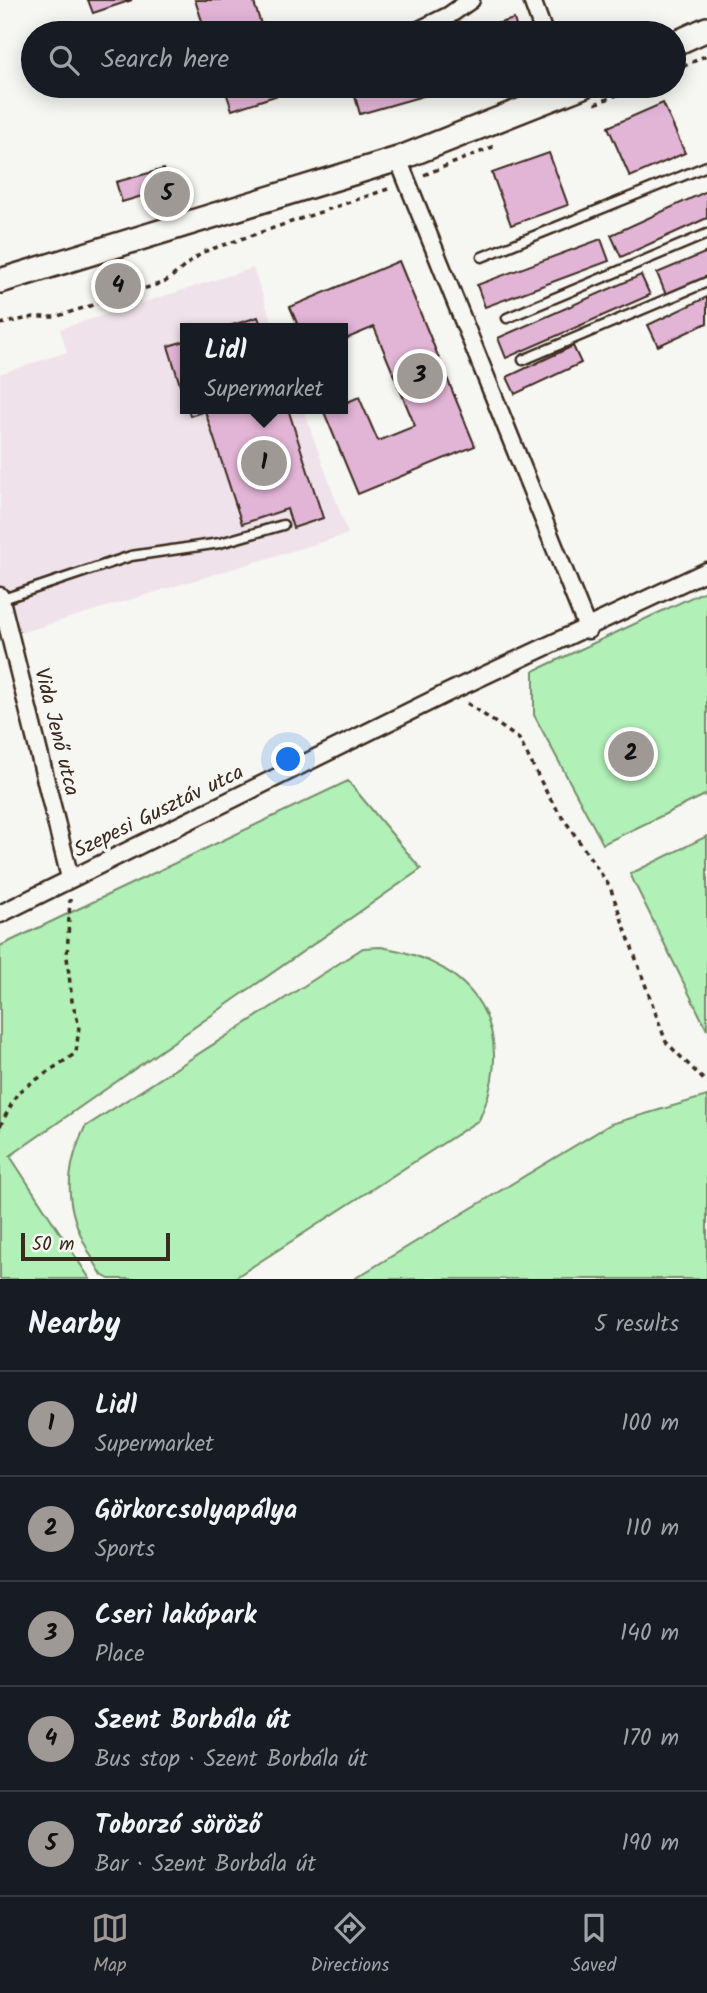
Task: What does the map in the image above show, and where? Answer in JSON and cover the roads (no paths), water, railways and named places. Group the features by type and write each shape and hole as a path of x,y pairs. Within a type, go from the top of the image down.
{"street":[{"path":"438,21 471,0"},
{"path":"532,0 540,21"},
{"path":"686,39 707,29"},
{"path":"0,281 398,159 548,98"},
{"path":"398,159 588,630"},
{"name":"Szepesi Gusztáv utca","path":"0,914 449,692 588,630 707,571"},
{"name":"Vida Jenő utca","path":"0,598 70,878"}],"lane":[{"path":"482,257 707,166"},
{"path":"507,318 707,234"},
{"path":"523,360 707,282"},
{"path":"0,598 131,556 220,543 283,525"}],"place":[{"name":"Toborzó söröző","path":"167,194"},
{"name":"Szent Borbála út","path":"118,286"},
{"name":"Cseri lakópark","path":"420,376"},
{"name":"Lidl","path":"264,463"},
{"name":"Görkorcsolyapálya","path":"631,754"}]}
